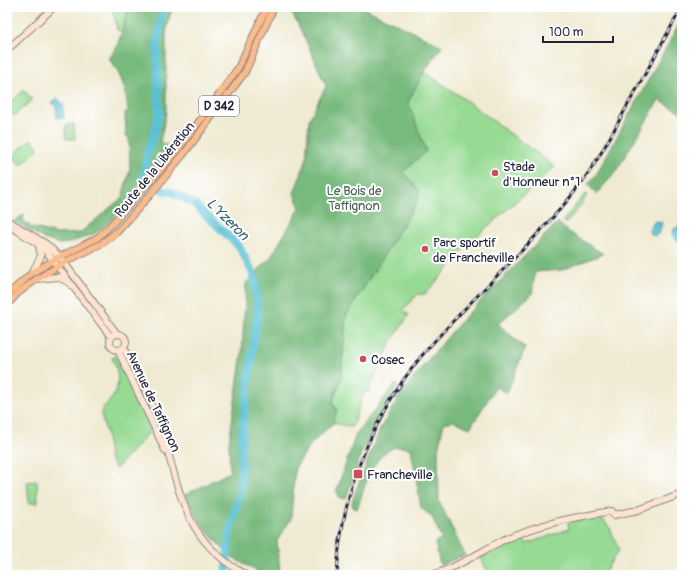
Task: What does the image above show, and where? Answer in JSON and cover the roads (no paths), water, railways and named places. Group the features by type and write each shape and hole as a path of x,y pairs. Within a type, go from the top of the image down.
{"main road":[{"name":"Route de la Libération","path":"60,257 97,238 106,231 144,189 204,116 238,68 267,7"},
{"name":"Route de la Libération","path":"65,262 101,244 118,231 165,178 245,72 274,7"},
{"name":"D 342","path":"7,295 32,273 60,257"},
{"name":"D 342","path":"7,305 18,293 37,279 65,262"}],"street":[{"path":"7,50 54,7"},
{"name":"Avenue de Taffignon","path":"7,220 46,244 65,262 114,336"},
{"name":"Avenue de Taffignon","path":"7,224 38,244 54,260 71,284 114,336"},
{"path":"32,273 41,256 38,244"},
{"path":"37,279 60,278 71,284"},
{"name":"Avenue de Taffignon","path":"121,334 125,338 126,342 121,349 112,347 110,342 114,336 121,334"},
{"name":"Avenue de Taffignon","path":"121,349 128,373 154,425 170,462 187,514 201,537 214,552 233,568 246,575"},
{"path":"432,575 462,562 504,540 559,520 612,512 614,515 638,510 682,494"}],"water":[{"path":"57,98 63,104 64,118 57,118 56,107 52,103"},
{"path":"655,221 661,222 662,224 659,233 655,236 649,232"},
{"path":"679,226 682,227 682,240 679,241 675,239 672,234 674,229"}],"waterway":[{"name":"L'Yzeron","path":"163,7 157,45 159,116 147,155 143,178 164,191 172,192 194,204 239,246 254,275 258,310 242,432 241,486 229,535 226,575"}],"railway":[{"path":"337,575 340,541 350,492 358,468 378,422 391,400 404,379 437,338 535,237 580,185 608,142 682,7"}],"place":[{"name":"Stade d'Honneur n°1","path":"495,173"},
{"name":"Parc sportif de Francheville","path":"425,249"},
{"name":"Cosec","path":"363,359"},
{"name":"Francheville","path":"358,474"}],"park label":[{"name":"Le Bois de Taffignon","path":"354,198"}]}
